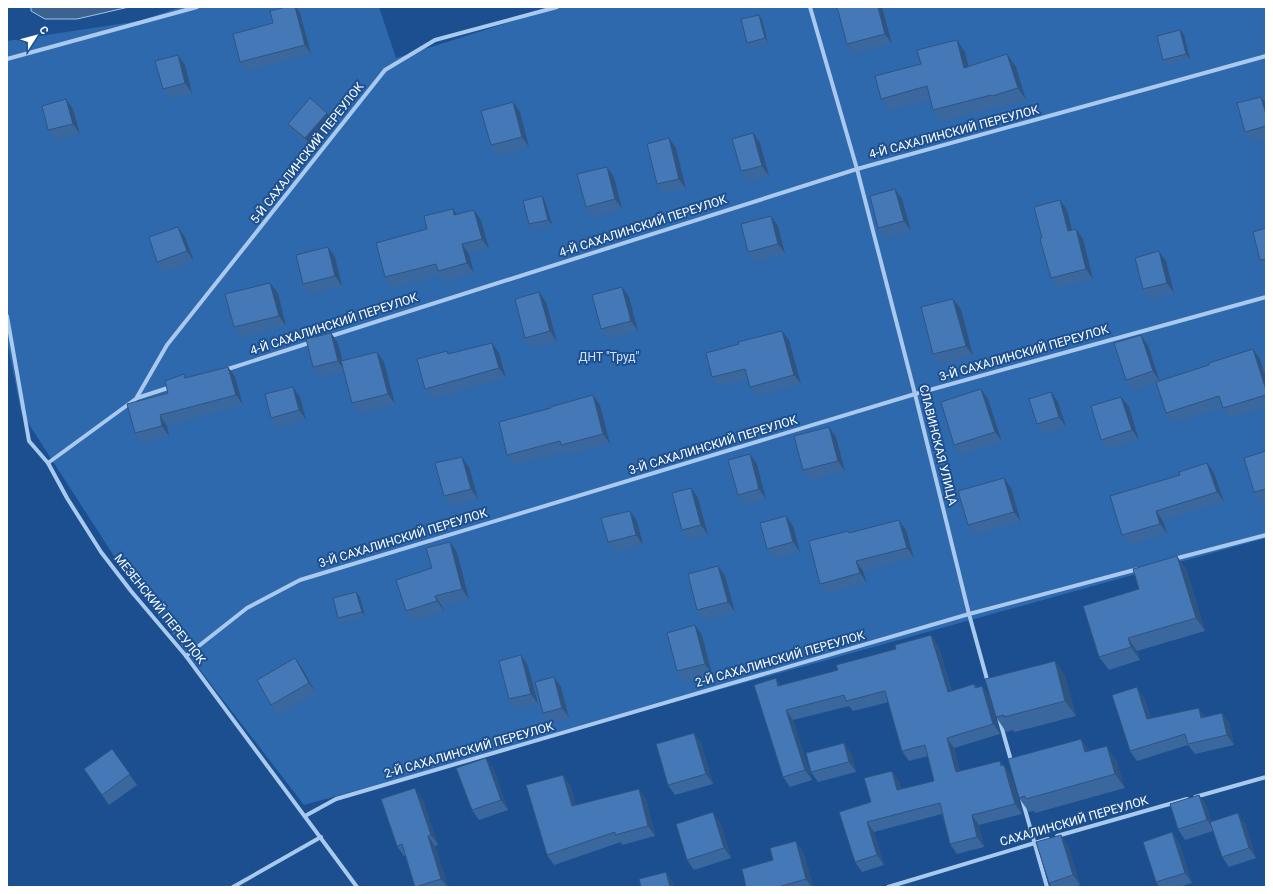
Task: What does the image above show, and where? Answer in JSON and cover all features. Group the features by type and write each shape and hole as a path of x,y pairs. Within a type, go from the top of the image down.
{"street":[{"path":"7,59 197,7"},
{"name":"5-Й САХАЛИНСКИЙ ПЕРЕУЛОК","path":"137,398 167,345 385,70 435,40 556,7"},
{"name":"СЛАВИНСКАЯ УЛИЦА","path":"810,7 857,169 915,394 969,614 990,690"},
{"name":"4-Й САХАЛИНСКИЙ ПЕРЕУЛОК","path":"326,338 857,169 1266,56"},
{"name":"3-Й САХАЛИНСКИЙ ПЕРЕУЛОК","path":"186,656 247,608 300,580 915,394 1266,297"},
{"name":"МЕЗЕНСКИЙ ПЕРЕУЛОК","path":"7,316 29,441 48,463 66,498 101,552 131,591 186,656 357,887"},
{"name":"4-Й САХАЛИНСКИЙ ПЕРЕУЛОК","path":"220,371 319,340"},
{"path":"48,463 137,398 175,386"},
{"path":"1167,561 1266,535"},
{"name":"2-Й САХАЛИНСКИЙ ПЕРЕУЛОК","path":"305,816 336,799 969,614 1144,567"},
{"path":"997,713 1012,766"},
{"name":"САХАЛИНСКИЙ ПЕРЕУЛОК","path":"888,887 1034,843 1266,777"},
{"path":"1021,797 1047,887"},
{"path":"233,887 321,837"}],"green space":[{"name":"ДНТ \"Труд\"","path":"181,7 379,7 396,58 557,7 1266,7 1266,538 304,805 123,570 21,412 7,340 7,41 139,21"}],"shaded area":[{"path":"31,7 129,7 77,19 45,19 31,11"}],"building":[{"path":"286,7 295,7 305,45 240,62 233,34 273,23 270,11"},
{"path":"837,7 878,7 885,34 847,44"},
{"path":"759,15 765,38 747,43 741,19"},
{"path":"1180,30 1186,54 1163,60 1157,36"},
{"path":"957,40 964,68 1007,54 1018,88 992,96 991,95 933,110 927,86 881,99 875,76 921,64 917,50"},
{"path":"178,55 185,83 163,89 155,61"},
{"path":"1261,97 1266,114 1266,126 1245,132 1237,103"},
{"path":"310,98 327,113 305,138 288,124"},
{"path":"66,99 73,124 48,130 42,106"},
{"path":"513,102 522,137 491,145 481,111"},
{"path":"753,133 762,166 741,171 732,139"},
{"path":"669,138 679,179 657,184 647,144"},
{"path":"607,167 615,199 586,207 577,174"},
{"path":"895,189 904,221 878,228 870,196"},
{"path":"542,196 548,220 529,224 523,201"},
{"path":"1060,200 1068,231 1076,229 1086,269 1051,278 1040,239 1042,238 1034,207"},
{"path":"453,209 454,215 474,210 482,239 462,244 467,263 438,271 436,264 385,277 376,243 427,229 424,216"},
{"path":"771,216 778,244 748,252 741,224"},
{"path":"178,227 187,251 157,262 149,237"},
{"path":"1266,228 1266,259 1260,260 1253,232"},
{"path":"328,247 335,276 303,284 296,255"},
{"path":"1159,251 1167,283 1143,289 1135,258"},
{"path":"270,283 279,316 234,327 225,294"},
{"path":"622,287 631,321 601,329 592,295"},
{"path":"539,292 550,331 525,338 515,299"},
{"path":"953,299 966,346 933,354 921,307"},
{"path":"782,331 794,375 750,387 745,369 712,377 706,353 739,344 738,342"},
{"path":"331,333 338,361 313,367 306,339"},
{"path":"1141,335 1153,371 1126,380 1114,343"},
{"path":"492,343 499,368 425,389 417,359 447,351 448,354"},
{"path":"1253,349 1266,390 1266,395 1223,408 1219,396 1166,413 1156,382"},
{"path":"377,352 388,394 352,403 341,361"},
{"path":"228,367 236,395 160,415 162,426 135,433 127,404 168,393 165,381 184,374 185,378"},
{"path":"293,387 299,410 271,418 265,394"},
{"path":"981,389 995,432 954,445 941,402"},
{"path":"1051,392 1059,417 1037,424 1029,399"},
{"path":"593,395 603,434 561,445 560,441 507,455 499,422"},
{"path":"1121,397 1132,430 1101,440 1091,406"},
{"path":"829,427 838,461 803,470 794,436"},
{"path":"1266,451 1266,489 1254,492 1244,458"},
{"path":"750,454 759,489 738,495 728,460"},
{"path":"462,457 471,489 444,496 435,463"},
{"path":"1207,463 1217,492 1156,511 1160,524 1122,535 1110,496 1180,475 1179,472"},
{"path":"1004,478 1014,512 968,525 958,491"},
{"path":"691,488 701,525 682,530 672,493"},
{"path":"630,511 636,535 608,542 601,518"},
{"path":"786,516 793,542 767,549 760,523"},
{"path":"899,520 907,548 856,561 860,573 820,584 809,541 848,531 849,533"},
{"path":"450,542 462,589 435,596 437,601 406,611 396,580 432,568 426,548"},
{"path":"1177,556 1196,618 1128,638 1131,647 1099,657 1083,606 1139,589 1133,569"},
{"path":"718,566 728,602 697,610 688,574"},
{"path":"356,592 362,612 338,618 333,598"},
{"path":"695,625 705,664 677,671 667,633"},
{"path":"931,635 948,692 974,684 975,688 982,686 993,724 947,738 956,772 1000,761 1001,766 1004,765 1015,804 972,815 977,837 950,844 940,803 867,822 877,855 855,862 839,812 871,802 864,778 892,771 897,790 934,781 925,745 902,751 885,691 846,701 844,695 786,710 805,770 783,777 754,685 776,678 778,686 838,670 836,665 896,649 895,645"},
{"path":"521,655 531,694 509,699 499,661"},
{"path":"295,658 309,683 271,705 257,680"},
{"path":"1055,661 1065,701 1004,717 1004,715 996,717 985,679"},
{"path":"554,677 562,708 543,713 535,682"},
{"path":"1137,687 1147,719 1199,708 1201,718 1222,713 1227,735 1188,744 1185,734 1130,751 1112,695"},
{"path":"694,733 706,774 668,785 656,744"},
{"path":"1081,739 1085,752 1107,746 1115,774 1026,799 1025,796 1019,798 1008,759"},
{"path":"844,743 849,762 811,772 806,753"},
{"path":"112,749 130,774 102,795 84,769"},
{"path":"486,758 501,800 472,810 456,768"},
{"path":"563,775 572,806 639,789 648,826 615,835 615,832 547,855 526,785"},
{"path":"415,788 431,835 428,836 441,879 415,887 402,844 397,846 381,799"},
{"path":"1199,795 1207,820 1178,829 1170,804"},
{"path":"713,812 724,848 687,860 676,824"},
{"path":"1238,813 1249,848 1222,857 1210,822"},
{"path":"1172,832 1185,873 1156,882 1143,842"},
{"path":"1061,835 1073,875 1049,883 1036,842"},
{"path":"796,841 806,879 778,887 746,887 742,869 773,860 770,848"},
{"path":"666,872 670,887 641,887 639,879"}]}
